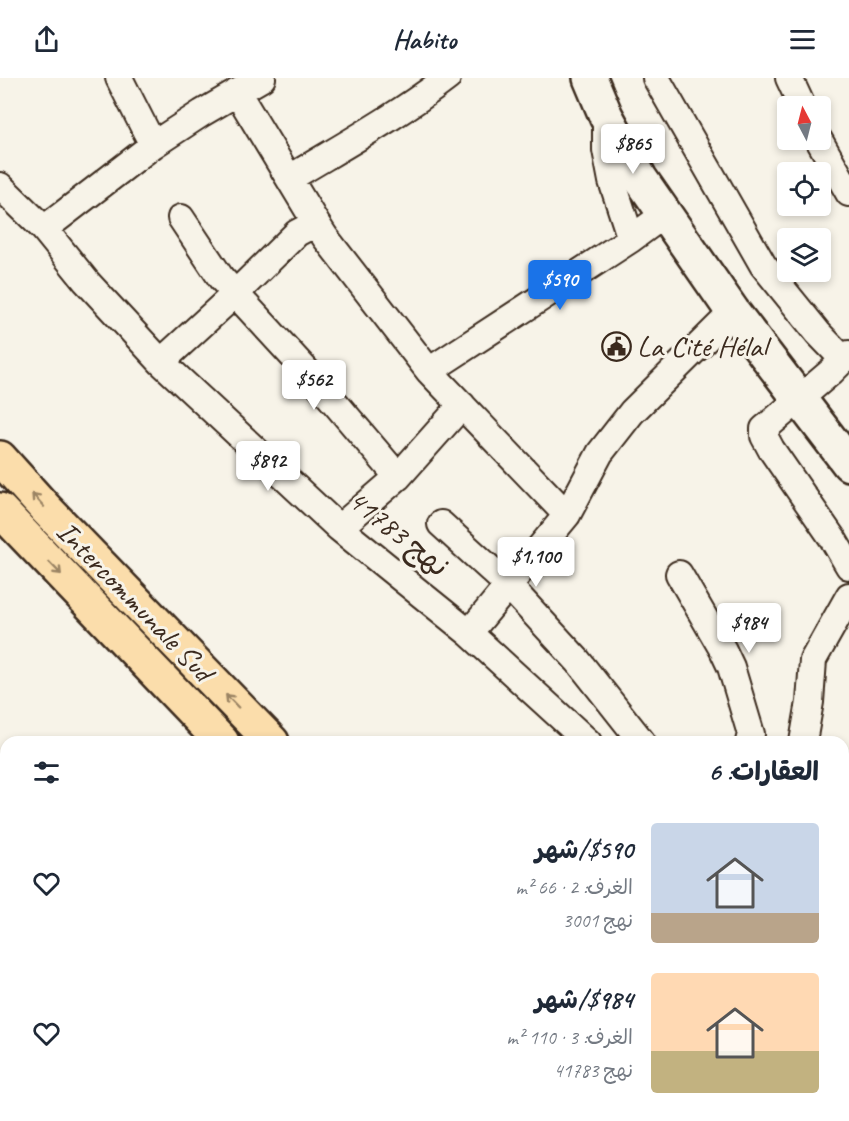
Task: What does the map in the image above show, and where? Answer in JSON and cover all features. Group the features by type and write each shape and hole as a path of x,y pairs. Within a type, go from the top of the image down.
{"highway":[{"name":"Intercommunale Sud","path":"0,458 46,509 266,736"},
{"name":"Intercommunale Sud","path":"0,510 216,736"}],"street":[{"path":"119,78 153,145"},
{"path":"44,229 153,145 262,78"},
{"path":"290,178 359,137 447,78"},
{"path":"590,78 606,116 640,178 733,312 849,464"},
{"path":"656,78 763,265 818,333 846,357 764,429 764,436 849,567"},
{"path":"789,78 797,96"},
{"path":"237,92 325,237 429,371 567,515"},
{"path":"606,116 606,150 612,181 631,239"},
{"path":"825,150 849,193"},
{"name":"نهج 41783","path":"0,186 44,229 86,281 161,362 339,528 469,633 581,736"},
{"path":"429,371 631,239 665,214"},
{"path":"181,218 221,278 326,391 398,477"},
{"path":"161,362 297,233 316,223"},
{"path":"469,633 567,515 600,453 632,412 733,312"},
{"path":"339,528 398,477 462,405"},
{"path":"441,524 509,586 578,661 637,736"},
{"path":"679,574 731,668 750,736"},
{"path":"804,736 810,702 813,660 849,596"}],"place":[{"name":"La Cité Hélal","path":"616,346"}]}
